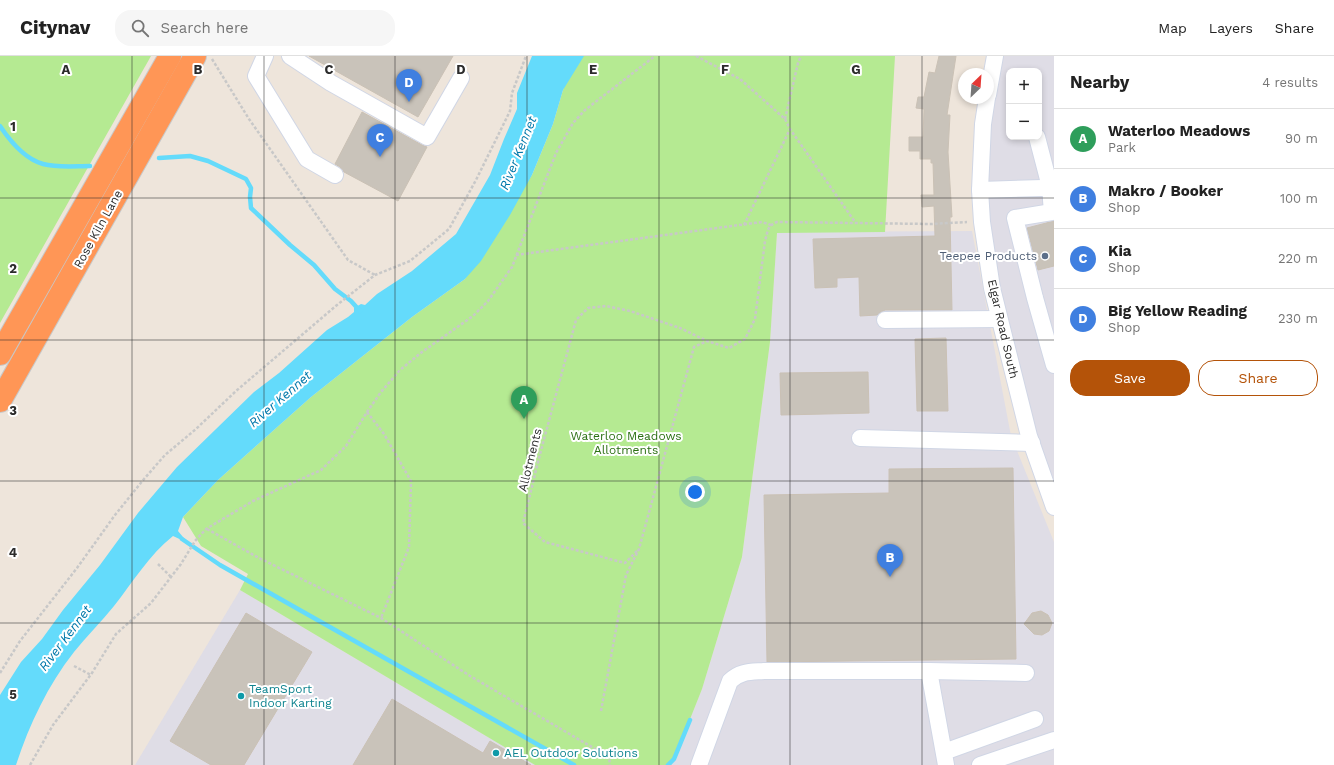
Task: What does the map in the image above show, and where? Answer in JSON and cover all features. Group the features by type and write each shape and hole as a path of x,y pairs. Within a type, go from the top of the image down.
{"highway":[{"name":"Rose Kiln Lane","path":"0,354 170,56"},
{"name":"Rose Kiln Lane","path":"0,401 195,56"}],"street":[{"path":"265,56 256,76 307,159 336,175"},
{"path":"290,56 331,83 427,137 461,78"},
{"path":"993,68 995,56"},
{"name":"Elgar Road South","path":"987,104 983,124 980,190 982,222 992,288 1032,444 1054,507"},
{"path":"1038,140 1052,187 1052,212 1015,218 1035,298 1054,364"},
{"path":"980,190 1052,187"},
{"path":"885,320 1000,319"},
{"path":"860,438 1032,444"},
{"path":"699,765 730,681 737,674 764,671 929,671 1026,673"},
{"path":"929,671 938,727 945,758 1035,719"},
{"path":"980,765 1054,740"}],"path":[{"path":"210,56 249,118 348,260 375,275"},
{"path":"0,673 20,642 77,568 115,515 165,455 196,429 270,361 337,304 375,275 410,261 449,229 476,180 510,111 512,93 526,56"},
{"path":"30,765 53,725 91,675 116,634 151,603 181,564 195,541 206,529 253,501 321,470 346,446 381,392 400,370 422,352 473,316 488,301 512,267 556,153 573,123 585,110 656,56"},
{"path":"696,56 740,79 785,119 790,129 856,222"},
{"path":"785,119 801,56"},
{"path":"744,225 790,129"},
{"path":"516,255 762,222 771,225"},
{"path":"601,711 626,575 639,549 694,347 707,341 730,348 745,339 754,319 765,241 771,225 777,222 931,224 982,222"},
{"name":"Allotments","path":"639,549 625,563 545,542 523,523 576,320 588,308 606,306 630,311 652,318 680,328 707,341"},
{"path":"367,412 384,434 411,481 409,547 381,618"},
{"path":"206,529 259,558 381,618 470,676 608,757 610,765"},
{"path":"158,564 171,578"},
{"path":"74,666 91,675"}],"shaded area":[{"path":"989,56 1054,56 1054,495 991,283 983,197 987,104 994,104 994,68 988,68"},
{"path":"972,231 1011,436 1054,542 1054,765 671,765 702,689 742,557 770,342 777,232"},
{"path":"240,590 535,765 135,765"}],"green space":[{"path":"0,56 151,56 0,323"},
{"name":"Waterloo Meadows Allotments","path":"576,56 895,56 885,232 777,233 770,342 742,557 702,689 671,765 535,765 240,590 248,574 201,546 183,517 218,480 311,397 412,317 465,279 532,175 553,124 563,90"}],"water":[{"name":"River Kennet","path":"532,56 584,56 563,90 553,124 532,175 510,215 481,261 465,279 412,317 311,397 218,480 183,517 178,531 188,543 173,536 164,543 149,560 114,606 74,652 56,678 33,720 16,765 0,765 0,695 21,662 42,639 63,610 100,565 138,513 177,467 254,392 279,373 327,330 348,317 354,312 354,308 361,304 365,305 377,294 412,271 456,234 490,175 517,109 517,93"}],"building":[{"path":"309,56 453,56 418,117"},
{"path":"939,56 956,56 947,115 950,115 948,152 952,217 950,217 952,310 885,310 877,315 860,316 859,277 837,278 837,287 815,288 813,239 935,236 934,206 922,207 921,195 934,195 933,163 931,163 931,159 920,159 920,151 909,151 909,137 923,137 924,109 916,108 918,97 924,97 929,72 935,73"},
{"path":"362,112 427,147 398,201 344,172 335,164"},
{"path":"1054,221 1054,266 1038,270 1027,228"},
{"path":"946,338 948,411 917,411 915,339"},
{"path":"868,372 869,413 781,415 780,373"},
{"path":"1013,468 1016,659 767,662 764,495 889,493 889,469"},
{"path":"1041,611 1048,615 1052,623 1049,631 1042,635 1034,634 1024,624 1032,613"},
{"name":"TeamSport Indoor Karting","path":"246,613 312,652 244,765 211,765 170,741"},
{"path":"392,699 483,753 490,741 531,765 353,765"}],"waterway":[{"path":"0,126 18,149 36,162 55,166 90,166"},
{"path":"159,158 190,156 208,161 246,179 251,188 251,208 290,245 314,265 335,289 351,301 360,311"},
{"path":"182,539 220,565 574,765"},
{"path":"668,765 674,759 690,720"}],"place":[{"name":"Big Yellow Reading","path":"409,102"},
{"name":"Kia","path":"380,157"},
{"name":"Teepee Products","path":"1045,256"},
{"name":"Waterloo Meadows","path":"524,419"},
{"name":"Makro / Booker","path":"890,577"},
{"name":"TeamSport Indoor Karting","path":"241,696"},
{"name":"AEL Outdoor Solutions","path":"496,753"}]}
